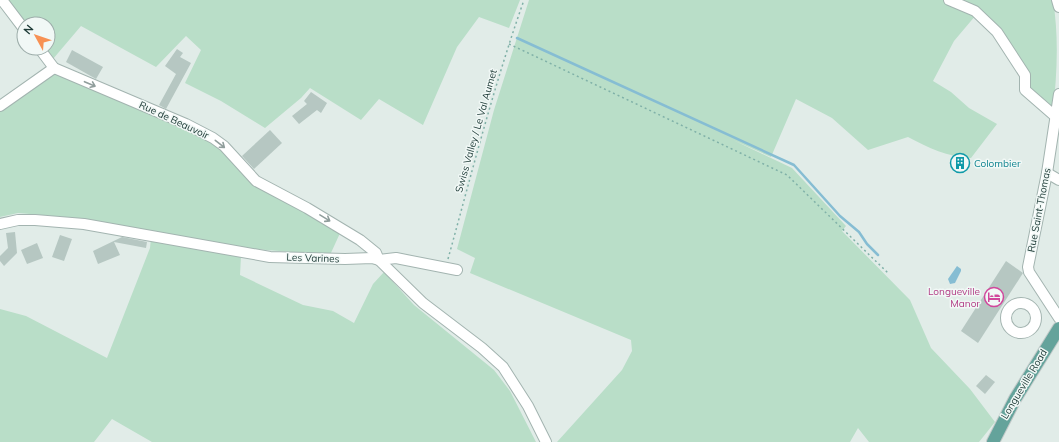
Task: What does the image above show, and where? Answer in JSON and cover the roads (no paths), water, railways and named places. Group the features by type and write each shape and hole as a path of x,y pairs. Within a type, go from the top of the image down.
{"main road":[{"name":"Longueville Road","path":"991,441 1055,342 1059,328"}],"street":[{"path":"2,0 16,18"},
{"path":"949,0 975,11 997,32 1026,74 1025,90 1056,117"},
{"path":"1057,0 1059,7"},
{"path":"0,106 54,68 45,56"},
{"name":"Rue de Beauvoir","path":"54,68 186,124 213,138 224,146 256,181 307,208 354,236 376,253 379,260"},
{"name":"Rue Saint-Thomas","path":"1059,94 1047,173 1032,243 1029,272 1059,318"},
{"path":"1047,173 1054,179 1059,180"},
{"name":"Les Varines","path":"0,224 18,220 84,224 270,257 345,259 372,258 379,260 396,258 458,270"},
{"path":"379,260 423,303 482,348 503,368 528,406 546,442"}],"water":[{"path":"957,266 961,269 961,271 955,283 950,284 948,279"}],"waterway":[{"path":"517,38 794,165 840,216 859,232 867,244 878,255"}],"place":[{"name":"Colombier","path":"960,163"},
{"name":"Longueville Manor","path":"994,297"}]}
